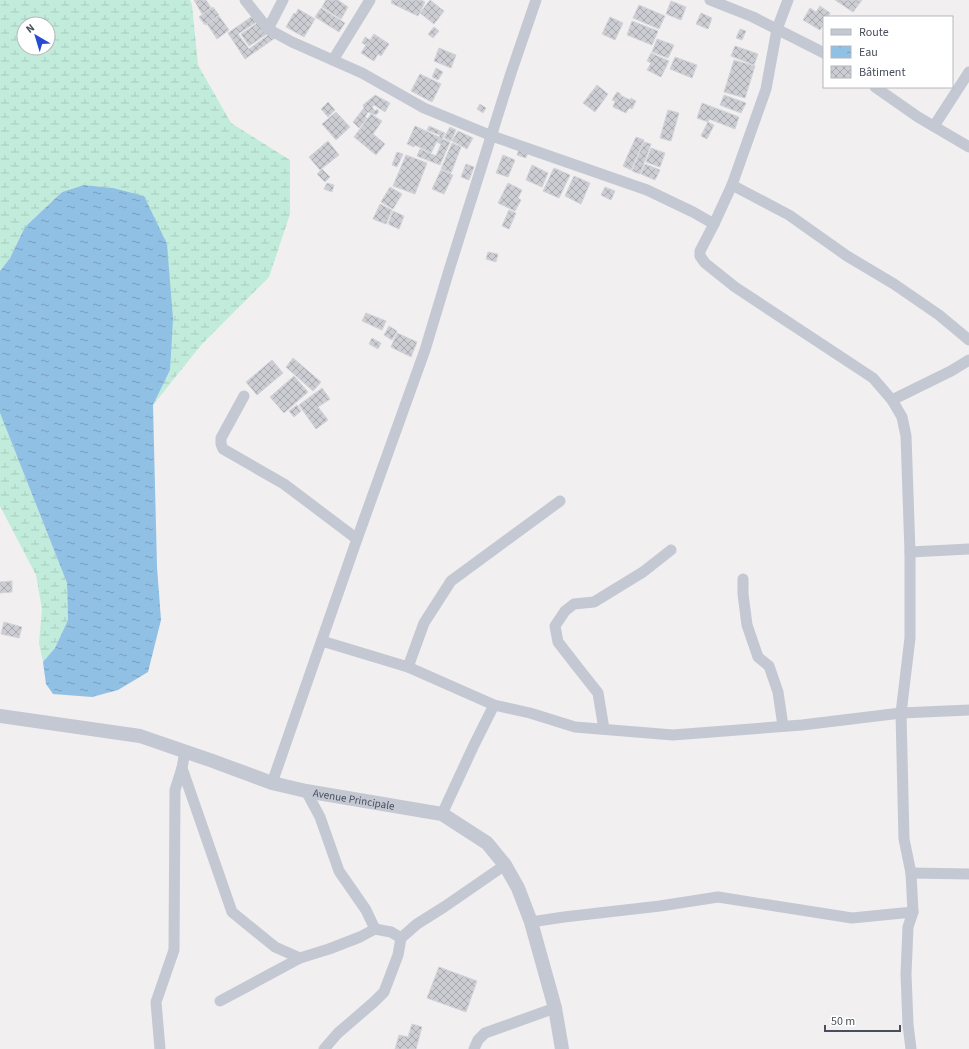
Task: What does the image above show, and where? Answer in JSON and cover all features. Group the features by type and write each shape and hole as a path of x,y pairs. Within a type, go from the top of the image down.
{"street":[{"path":"245,0 268,29 292,42 362,73 424,108 492,136 647,190 714,224"},
{"path":"268,29 283,0"},
{"path":"333,60 370,0"},
{"path":"272,783 322,641 356,538 425,350 511,73 536,0"},
{"path":"710,0 753,17 823,52"},
{"path":"788,0 777,29 766,89 732,185 700,251 700,256 705,263 735,287 873,378 892,400 902,417 906,436 910,552 910,638 901,713 904,839 911,873 913,912 908,927 906,974 908,1025 911,1049"},
{"path":"934,126 969,72"},
{"path":"876,88 918,117 969,147"},
{"path":"732,185 789,214 847,256 894,284 939,314 969,340"},
{"path":"892,400 951,371 969,360"},
{"path":"244,396 221,438 223,449 284,484 356,538"},
{"path":"408,667 424,623 451,581 560,501"},
{"path":"910,552 969,549"},
{"path":"604,729 598,693 558,642 555,626 565,611 574,604 594,602 643,572 671,550"},
{"path":"744,579 743,594 747,625 758,657 769,666 778,692 783,726"},
{"path":"322,641 408,667 494,705 530,712 575,727 673,735 802,725 901,713 969,710"},
{"path":"442,814 494,705"},
{"name":"Avenue Principale","path":"0,716 140,736 272,783 306,791 442,814 487,843 505,865 518,888 532,922 555,1008 562,1049"},
{"path":"160,1049 156,1002 174,950 175,790 182,768 185,751"},
{"path":"182,768 232,912 275,947 300,958"},
{"path":"306,791 320,817 339,871 366,910 375,929"},
{"path":"324,1049 338,1033 384,992 398,955 402,938 417,924 505,865"},
{"path":"911,873 969,874"},
{"path":"532,922 718,897 852,918 913,912"},
{"path":"220,1001 300,958 329,949 375,929 391,932 402,938"},
{"path":"474,1049 478,1040 485,1033 555,1008"}],"green space":[{"path":"0,0 190,0 192,5 198,65 231,123 290,160 290,214 269,277 201,345 153,405 170,370 113,188 84,185 62,192 25,227 10,258 0,271"},
{"path":"0,413 67,583 68,620 55,648 43,662 39,643 42,609 36,575 0,506"}],"water":[{"path":"84,185 113,188 144,196 167,244 173,319 170,370 153,405 157,567 161,620 148,672 118,690 92,697 53,694 46,684 43,662 55,648 68,620 67,583 0,413 0,271 10,258 25,227 62,192"}],"building":[{"path":"194,0 206,0 211,8 202,14"},
{"path":"326,0 338,0 348,7 341,19 322,7"},
{"path":"392,0 421,0 425,2 418,16 391,3"},
{"path":"430,0 444,11 434,24 420,13"},
{"path":"835,0 862,0 853,12"},
{"path":"671,1 686,7 681,20 666,14"},
{"path":"639,5 665,16 659,29 633,18"},
{"path":"820,6 830,13 828,16 823,16 823,25 820,30 803,20 810,8 816,12"},
{"path":"213,7 219,15 205,25 199,17"},
{"path":"321,8 345,23 339,32 315,17"},
{"path":"298,9 315,19 304,37 286,27"},
{"path":"701,13 712,18 708,29 696,24"},
{"path":"254,15 258,21 238,34 249,49 271,33 275,38 245,59 228,33"},
{"path":"219,16 229,30 217,39 207,24"},
{"path":"610,17 623,23 615,40 602,34"},
{"path":"632,21 658,31 652,45 627,35"},
{"path":"259,22 267,34 249,46 241,34"},
{"path":"434,27 439,31 433,38 428,34"},
{"path":"740,29 746,31 742,40 736,38"},
{"path":"374,34 389,44 381,56 378,54 374,61 361,53 366,45 362,43 365,37 370,40"},
{"path":"657,39 674,45 668,58 652,52"},
{"path":"735,46 758,54 754,65 731,56"},
{"path":"439,48 456,55 451,68 434,61"},
{"path":"651,53 669,61 661,77 647,70 651,63 647,61"},
{"path":"675,57 697,65 692,78 670,69"},
{"path":"734,60 755,66 745,98 724,92"},
{"path":"436,68 443,72 438,80 432,77"},
{"path":"420,74 441,84 432,102 411,91"},
{"path":"597,85 608,94 595,112 583,103"},
{"path":"617,92 630,100 631,98 636,101 632,109 629,108 626,113 613,107 615,101 612,100"},
{"path":"375,95 390,103 385,112 374,105 372,107 375,111 377,109 379,112 376,115 368,112 365,117 367,118 359,128 353,122 364,108 363,105"},
{"path":"724,95 746,103 741,113 720,105"},
{"path":"328,102 335,110 328,117 321,109"},
{"path":"702,103 739,117 735,129 709,119 708,122 697,118"},
{"path":"480,104 486,108 483,113 477,109"},
{"path":"668,110 679,113 671,141 660,138"},
{"path":"336,112 350,127 336,140 322,124"},
{"path":"371,114 382,121 373,134 385,144 376,155 354,137"},
{"path":"708,122 714,125 707,139 701,136"},
{"path":"415,126 439,137 431,153 415,145 414,147 407,144"},
{"path":"429,126 445,133 442,139 450,142 440,165 417,156 420,149 436,156 441,144 437,142 440,135 427,130"},
{"path":"450,127 456,130 451,141 444,138"},
{"path":"458,131 473,138 467,149 452,141"},
{"path":"636,137 644,140 631,170 623,166"},
{"path":"328,141 339,155 320,170 309,157"},
{"path":"644,142 651,144 640,174 632,171"},
{"path":"452,143 461,147 451,173 441,169"},
{"path":"651,148 665,153 660,167 646,162"},
{"path":"519,149 528,152 526,158 517,155"},
{"path":"397,152 403,154 397,167 392,165"},
{"path":"406,155 427,163 415,194 393,186"},
{"path":"503,155 515,160 508,177 496,173"},
{"path":"466,164 474,167 469,180 461,177"},
{"path":"645,164 660,170 655,180 641,174"},
{"path":"532,165 548,173 542,187 526,180"},
{"path":"554,168 570,175 559,198 543,191"},
{"path":"322,169 330,177 325,182 317,174"},
{"path":"441,170 453,175 444,194 432,189"},
{"path":"574,176 590,183 581,204 565,196"},
{"path":"327,183 334,185 332,192 324,189"},
{"path":"508,183 522,190 518,198 521,200 515,211 498,203"},
{"path":"390,187 402,194 393,209 381,202"},
{"path":"605,187 615,191 611,200 601,195"},
{"path":"380,204 392,210 386,224 373,219"},
{"path":"509,210 516,213 509,229 502,226"},
{"path":"393,211 404,216 399,229 388,224"},
{"path":"488,252 498,254 496,262 486,259"},
{"path":"366,313 386,321 382,330 362,321"},
{"path":"389,326 397,331 392,340 384,335"},
{"path":"397,333 417,342 411,357 391,347"},
{"path":"372,338 381,343 378,349 369,344"},
{"path":"293,358 321,382 313,391 286,367"},
{"path":"272,360 283,373 257,395 246,382"},
{"path":"294,376 308,392 284,413 270,397"},
{"path":"322,388 330,399 318,407 328,420 316,429 299,405"},
{"path":"297,405 301,411 294,417 289,411"},
{"path":"12,581 12,592 0,593 0,582"},
{"path":"4,622 22,627 19,638 1,634"},
{"path":"439,967 477,981 466,1012 427,998"},
{"path":"412,1024 422,1027 416,1049 395,1049 399,1035 408,1037"}]}
